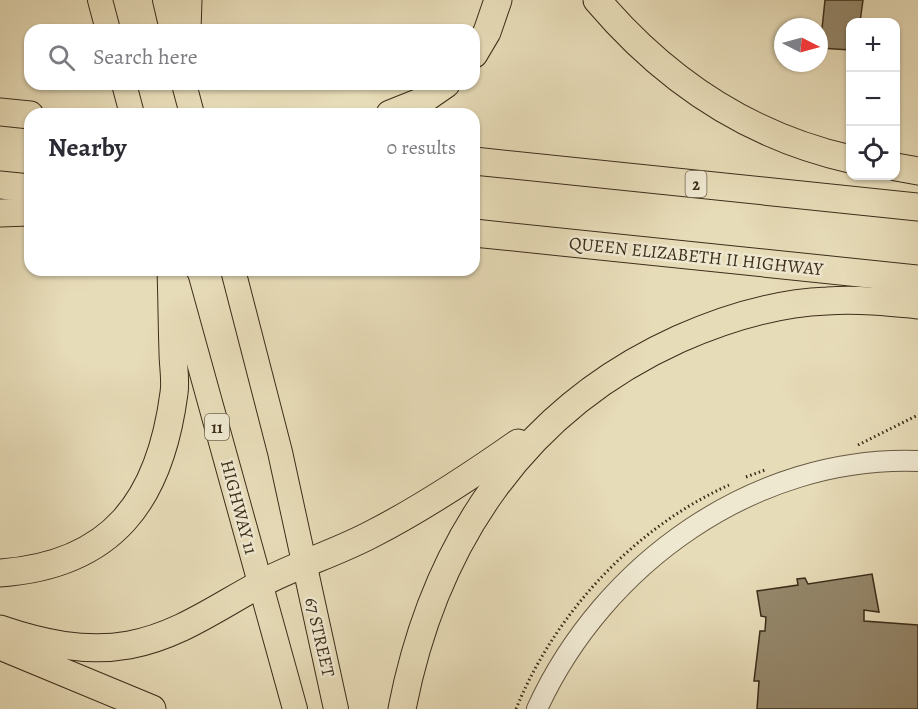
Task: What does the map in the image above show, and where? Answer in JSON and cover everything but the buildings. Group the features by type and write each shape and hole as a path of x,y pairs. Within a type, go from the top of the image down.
{"highway":[{"path":"187,24 188,0"},
{"path":"480,44 487,32 498,0"},
{"path":"597,0 619,26 667,72 711,102 783,139 846,158"},
{"path":"405,108 420,102 437,90"},
{"path":"0,112 24,114"},
{"name":"2","path":"480,162 918,207"},
{"path":"900,168 918,171"},
{"path":"0,185 24,187"},
{"path":"0,213 24,212"},
{"name":"QUEEN ELIZABETH II HIGHWAY","path":"480,234 918,279"},
{"path":"0,573 44,566 82,552 120,527 143,497 160,453 174,392 172,276"},
{"path":"0,629 63,646 127,645 159,638 182,629 260,584 371,535 424,505 479,470 636,361 668,344 724,321 792,305 826,301 918,305"},
{"path":"402,709 408,678 429,604 467,527 504,474 568,407"},
{"path":"0,646 152,709"}],"main road":[{"path":"100,0 106,24"},
{"path":"165,0 171,24"},
{"path":"126,90 130,108"},
{"path":"186,90 190,108"},
{"name":"HIGHWAY 11","path":"174,276 294,709"},
{"path":"234,276 275,431 304,564"},
{"name":"67 STREET","path":"304,564 336,709"}],"street":[{"path":"537,709 557,667 598,608 644,563 669,544 737,502 796,479 878,463 918,461"}]}
